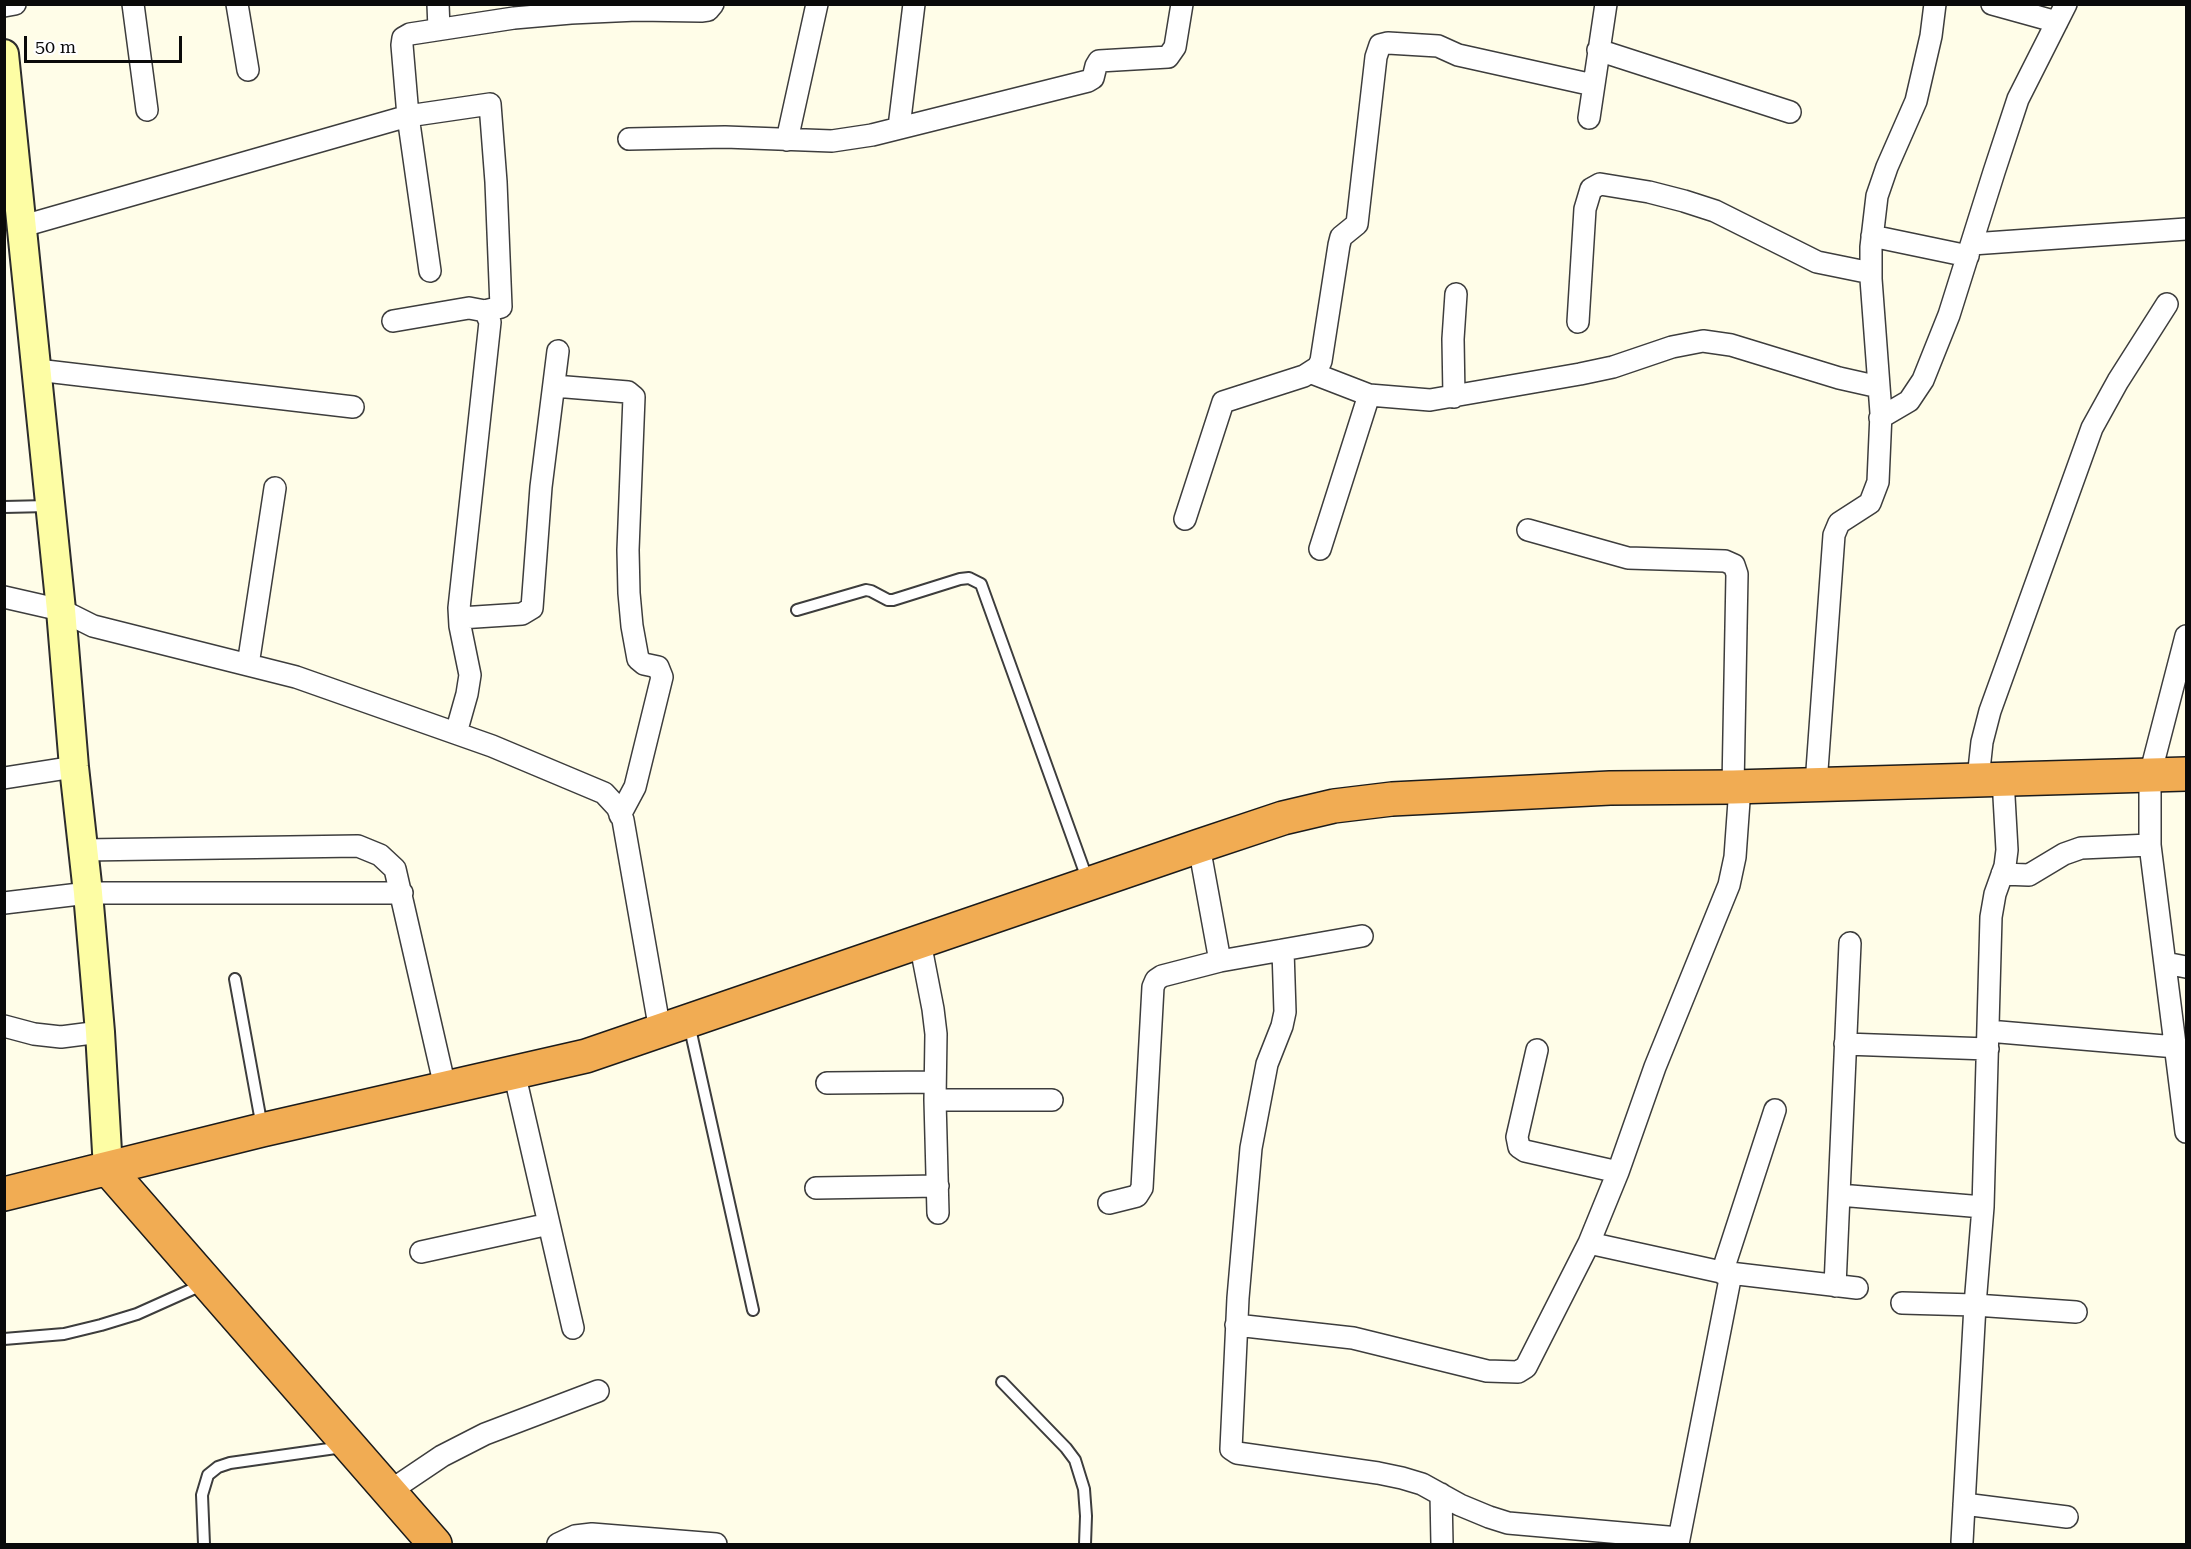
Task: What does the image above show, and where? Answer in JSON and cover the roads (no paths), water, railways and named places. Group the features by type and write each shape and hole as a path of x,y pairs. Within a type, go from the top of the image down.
{"highway":[{"path":"4,1194 262,1130 586,1056 1199,846 1293,815 1334,806 1392,799 1610,788 1737,787 2187,774"},
{"path":"108,1169 435,1545"}],"street":[{"path":"4,6 15,4"},
{"path":"133,4 147,110"},
{"path":"237,4 248,70"},
{"path":"438,4 439,29"},
{"path":"429,271 408,117 402,40 410,34 514,18 637,10 701,11 708,10 713,4"},
{"path":"787,140 817,4"},
{"path":"899,128 914,4"},
{"path":"629,139 726,137 848,140 899,128 1088,81 1093,78 1095,66 1099,61 1168,57 1176,47 1182,4"},
{"path":"1589,118 1606,4"},
{"path":"1816,784 1832,544 1839,523 1864,509 1874,496 1878,473 1879,387 1871,273 1872,236 1877,196 1916,101 1924,70 1935,4"},
{"path":"1880,418 1909,401 1923,380 1949,315 2018,99 2062,13 1992,4"},
{"path":"1185,519 1223,402 1312,373 1318,368 1323,351 1339,244 1341,237 1357,224 1376,57 1380,45 1388,43 1438,46 1458,55 1593,85"},
{"path":"1598,50 1790,112"},
{"path":"4,54 10,162 23,226 74,767 84,850 100,1032 108,1169"},
{"path":"23,226 408,117 489,104 496,182 501,307 485,311 469,308 393,321"},
{"path":"1578,322 1585,209 1591,189 1600,184 1649,192 1715,211 1816,262 1871,273"},
{"path":"1872,236 1970,250 2187,229"},
{"path":"1454,397 1453,339 1456,294"},
{"path":"1962,1542 1975,1305 1983,1208 1991,917 2007,850 1982,742 1990,711 2092,428 2108,398 2167,304"},
{"path":"456,733 470,675 459,608 491,329 485,311"},
{"path":"1312,373 1369,395 1421,400 1454,397 1602,369 1672,346 1703,341 1731,345 1839,378 1879,387"},
{"path":"460,618 522,614 532,608 541,487 558,351"},
{"path":"37,370 353,407"},
{"path":"554,386 628,392 634,398 628,550 632,626 638,659 644,664 658,667 662,677 635,787 620,815"},
{"path":"1320,549 1369,395"},
{"path":"248,665 275,488"},
{"path":"1236,1325 1353,1338 1474,1369 1518,1372 1526,1367 1589,1243 1618,1172 1655,1067 1729,885 1735,857 1737,787 1737,574 1734,565 1725,561 1628,558 1528,530"},
{"path":"4,597 61,610 93,626 307,681 456,733 590,786 611,799 620,815 627,840 674,1026"},
{"path":"2187,636 2150,775 2150,845 2176,1047 2184,1090 2187,1132"},
{"path":"4,778 74,767"},
{"path":"2002,874 2029,875 2064,854 2081,848 2150,845"},
{"path":"84,850 358,846 380,855 396,869 445,1087"},
{"path":"1199,846 1220,961"},
{"path":"4,903 88,893 402,893"},
{"path":"1109,1203 1137,1196 1142,1188 1154,982 1162,976 1220,961 1362,936"},
{"path":"920,942 934,1017 939,1213"},
{"path":"1835,1286 1850,943"},
{"path":"1283,950 1285,1012 1268,1064 1251,1148 1236,1325 1230,1445 1234,1452 1377,1473 1422,1484 1470,1509 1508,1523 1679,1541 1726,1273 1775,1110"},
{"path":"2165,963 2187,967"},
{"path":"4,1026 34,1034 60,1037 100,1032"},
{"path":"1845,1044 1988,1040 2176,1047"},
{"path":"1537,1050 1517,1137 1519,1147 1525,1151 1618,1172"},
{"path":"514,1072 573,1328"},
{"path":"827,1083 1052,1100"},
{"path":"816,1188 938,1186"},
{"path":"1839,1195 1983,1208"},
{"path":"421,1252 549,1224"},
{"path":"1589,1243 1726,1273 1857,1288"},
{"path":"1902,1303 2076,1312"},
{"path":"390,1491 442,1456 485,1434 598,1391"},
{"path":"1441,1494 1442,1545"},
{"path":"1964,1504 2067,1517"},
{"path":"558,1545 575,1536 592,1534 716,1545"}],"lane":[{"path":"4,507 51,506"},
{"path":"797,610 866,590 893,600 960,579 969,578 981,584 1088,884"},
{"path":"235,979 262,1130"},
{"path":"674,1026 753,1310"},
{"path":"4,1340 64,1334 101,1325 137,1314 207,1282"},
{"path":"1002,1382 1075,1460 1084,1490 1085,1545"},
{"path":"204,1545 202,1495 208,1475 219,1467 231,1463 349,1446"}]}
